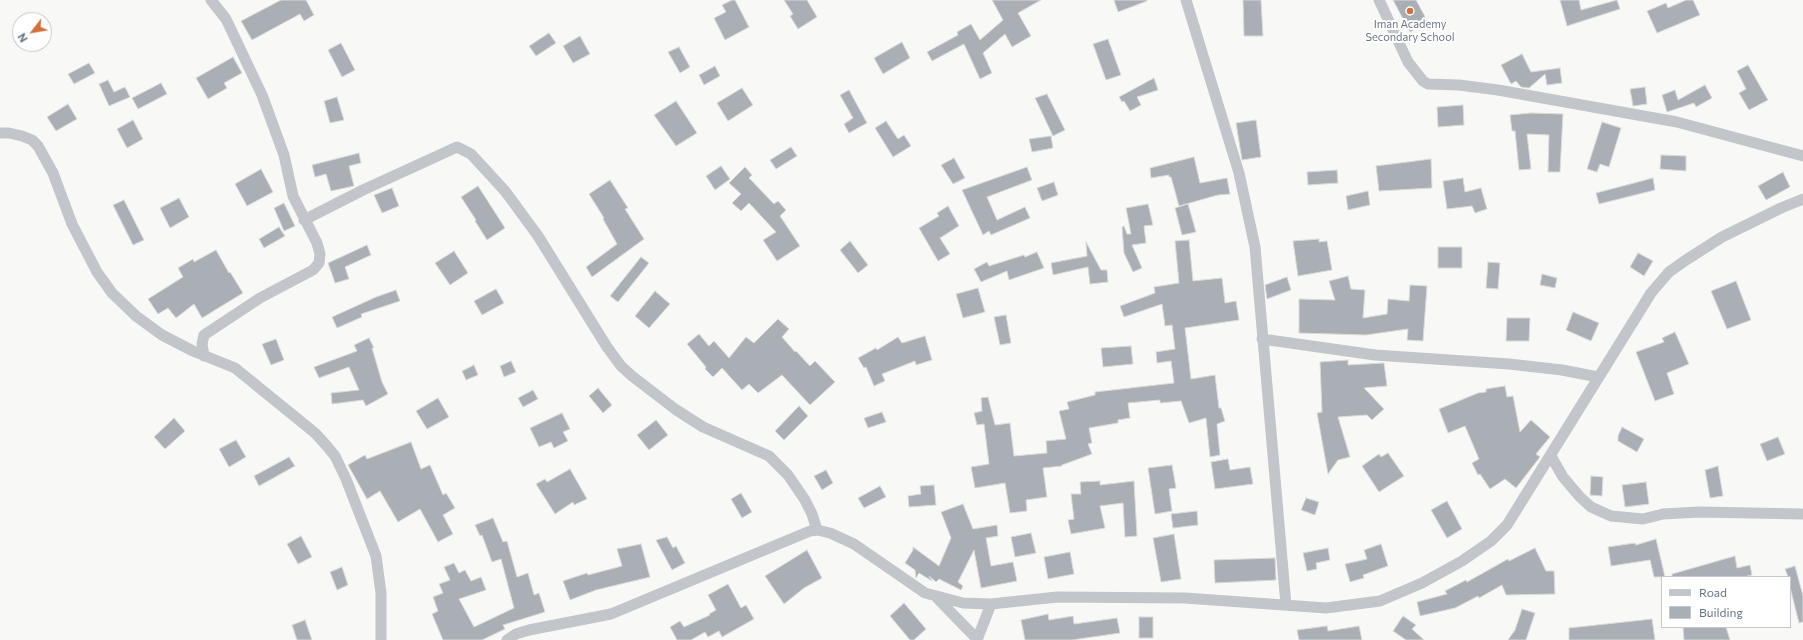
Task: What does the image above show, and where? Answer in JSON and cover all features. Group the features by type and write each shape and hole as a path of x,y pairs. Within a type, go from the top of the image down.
{"street":[{"path":"204,356 202,344 204,335 260,298 306,275 317,266 320,251 293,196 282,151 262,95 226,19 211,0"},
{"path":"1186,0 1239,173 1255,247 1286,605"},
{"path":"1379,0 1408,62 1423,81 1428,84 1459,85 1498,90 1677,122 1803,156"},
{"path":"0,133 9,133 27,138 38,146 53,173 72,224 97,272 112,293 136,316 157,331 204,356 235,368 315,432 335,456 346,478 376,556 381,593 381,640"},
{"path":"304,220 363,190 457,148 471,154 505,191 538,236 607,347 621,366 656,395 702,427 769,456 788,475 805,500 812,514 817,530"},
{"path":"507,640 529,630 611,614 810,531 817,530 854,544 925,593 963,603 991,604 1064,597 1186,598 1326,608 1380,600 1422,583 1462,561 1491,541 1507,524 1551,456 1598,377 1651,293 1670,272 1722,237 1803,199"},
{"path":"1262,339 1375,355 1509,364 1562,370 1598,377"},
{"path":"1551,456 1563,477 1580,497 1591,507 1612,516 1642,519 1663,514 1699,512 1803,514"},
{"path":"936,597 977,639 991,604"}],"building":[{"path":"281,0 306,0 314,15 304,21 300,14 252,40 241,21"},
{"path":"735,0 749,27 725,40 714,18 726,12 722,5"},
{"path":"784,0 807,0 817,17 798,29 790,16 793,14"},
{"path":"992,0 1041,0 1018,13 1031,36 1012,47 1005,34 983,53 992,73 980,79 964,44 932,61 927,52 958,35 957,32 971,24 980,40 1003,20"},
{"path":"1114,0 1147,0 1147,1 1118,12"},
{"path":"1243,0 1261,0 1263,36 1244,36"},
{"name":"Iman Academy Secondary School","path":"1393,0 1416,0 1428,22 1410,32"},
{"path":"1560,0 1579,0 1581,10 1617,0 1620,9 1567,26"},
{"path":"1686,0 1693,0 1700,15 1657,33 1647,11 1666,3 1668,8"},
{"path":"549,33 556,43 536,56 529,46"},
{"path":"580,36 590,54 573,63 563,46"},
{"path":"1108,39 1121,75 1106,80 1093,44"},
{"path":"902,42 910,58 883,74 874,58"},
{"path":"341,43 355,70 342,77 328,50"},
{"path":"679,47 690,67 680,73 668,52"},
{"path":"1522,54 1531,72 1560,68 1562,83 1547,85 1545,74 1529,88 1521,87 1516,81 1511,84 1501,65"},
{"path":"233,57 242,73 224,83 227,88 208,99 196,78"},
{"path":"89,63 95,73 74,84 68,74"},
{"path":"1748,65 1768,100 1749,110 1739,93 1746,89 1737,71"},
{"path":"715,66 720,76 704,85 699,75"},
{"path":"1154,78 1158,90 1137,97 1141,105 1130,111 1124,101 1122,102 1119,97"},
{"path":"108,80 114,92 125,87 130,97 109,106 99,84"},
{"path":"161,83 167,94 138,109 132,98"},
{"path":"1705,85 1712,98 1696,107 1694,103 1667,112 1662,95 1675,90 1678,100"},
{"path":"1645,87 1647,104 1633,106 1630,89"},
{"path":"742,88 753,105 728,121 717,103"},
{"path":"849,90 867,123 849,133 844,124 853,118 840,95"},
{"path":"1047,94 1065,130 1053,136 1035,98"},
{"path":"337,97 344,120 330,123 324,101"},
{"path":"676,101 697,133 676,146 654,115"},
{"path":"68,104 77,119 56,131 47,117"},
{"path":"1463,105 1464,125 1438,127 1437,107"},
{"path":"1531,113 1563,114 1560,172 1548,172 1549,135 1527,134 1531,169 1519,170 1515,131 1512,131 1510,115"},
{"path":"133,120 143,139 127,148 117,129"},
{"path":"1256,120 1261,157 1242,160 1236,123"},
{"path":"886,121 898,139 904,135 911,146 893,157 875,128"},
{"path":"1602,122 1621,128 1609,167 1600,164 1597,172 1587,169"},
{"path":"1051,136 1053,148 1032,152 1029,139"},
{"path":"791,147 797,156 776,169 770,160"},
{"path":"359,153 361,163 349,166 354,186 331,191 326,174 315,177 312,165"},
{"path":"1661,155 1686,156 1686,171 1660,169"},
{"path":"1194,157 1200,183 1227,178 1230,194 1218,195 1179,206 1171,177 1169,177 1169,175 1151,178 1150,168"},
{"path":"954,158 965,178 953,184 941,165"},
{"path":"1431,159 1432,188 1379,191 1376,166"},
{"path":"721,166 730,179 715,190 706,176"},
{"path":"745,167 752,175 749,178 774,204 778,201 786,210 780,216 800,246 777,261 763,240 776,232 749,203 741,211 732,203 741,194 729,183"},
{"path":"1027,167 1032,180 987,197 997,220 1025,207 1030,218 991,235 989,231 983,235 962,190"},
{"path":"261,169 273,192 247,206 235,184"},
{"path":"1337,170 1338,183 1308,185 1307,172"},
{"path":"1783,172 1790,187 1766,200 1758,186"},
{"path":"1463,178 1465,192 1481,188 1487,209 1475,213 1472,206 1447,209 1443,181"},
{"path":"1653,178 1655,190 1599,204 1596,193"},
{"path":"610,180 628,208 625,209 644,239 592,277 586,267 617,244 603,219 604,218 589,194"},
{"path":"1054,182 1058,195 1042,201 1037,188"},
{"path":"478,186 505,228 487,240 461,197"},
{"path":"392,188 399,206 382,213 374,195"},
{"path":"1368,191 1370,205 1348,210 1346,196"},
{"path":"179,198 189,217 170,228 160,208"},
{"path":"124,200 144,240 133,245 113,205"},
{"path":"284,203 295,226 284,231 274,208"},
{"path":"1148,204 1153,225 1144,226 1146,243 1132,245 1142,268 1133,272 1124,253 1122,227 1124,226 1127,234 1131,234 1126,208"},
{"path":"1188,204 1196,232 1182,235 1175,208"},
{"path":"948,206 959,226 940,238 950,254 938,261 919,228 939,216 937,213"},
{"path":"279,227 285,236 264,248 259,239"},
{"path":"1319,239 1319,242 1327,241 1332,270 1298,276 1293,241"},
{"path":"1189,240 1193,281 1222,278 1225,303 1236,301 1239,320 1185,328 1191,379 1215,375 1219,408 1221,408 1225,421 1217,424 1220,455 1210,457 1206,418 1189,423 1181,401 1160,403 1160,400 1128,403 1130,418 1118,420 1118,423 1089,428 1092,443 1088,444 1092,454 1062,466 1043,468 1047,497 1026,500 1027,511 1010,513 1005,483 975,488 971,467 989,464 984,424 977,425 974,413 982,411 981,398 988,397 995,425 1010,423 1014,456 1047,453 1046,441 1066,439 1059,411 1069,409 1067,402 1095,395 1095,392 1174,383 1171,361 1157,363 1156,352 1175,349 1172,325 1165,326 1162,304 1124,317 1120,306 1155,293 1154,287 1179,283 1175,241"},
{"path":"850,241 868,265 858,273 840,250"},
{"path":"1086,242 1101,270 1107,270 1108,282 1090,284 1088,267 1053,275 1051,263 1087,256"},
{"path":"367,245 371,255 345,267 349,279 335,283 328,263"},
{"path":"1438,247 1462,247 1462,268 1438,268"},
{"path":"216,250 229,273 230,272 243,293 202,318 194,304 176,318 168,308 158,314 148,299 183,277 178,268 193,259 194,262"},
{"path":"454,251 468,273 450,285 435,263"},
{"path":"1037,252 1044,268 1009,280 1007,271 981,282 974,269 987,262 989,266 1024,255 1025,257"},
{"path":"1638,253 1653,261 1644,276 1630,267"},
{"path":"641,257 649,263 618,302 610,296"},
{"path":"1488,262 1500,263 1498,289 1486,288"},
{"path":"1542,274 1557,278 1555,288 1540,285"},
{"path":"1348,276 1351,289 1365,290 1363,318 1387,314 1388,299 1409,301 1410,285 1427,286 1423,341 1407,340 1408,329 1366,335 1299,333 1299,299 1335,300 1329,281"},
{"path":"1287,277 1291,290 1267,299 1265,285"},
{"path":"1736,281 1751,320 1727,329 1711,291"},
{"path":"978,288 985,312 963,318 956,294"},
{"path":"496,289 504,303 482,315 474,301"},
{"path":"396,290 400,301 361,314 362,317 337,328 332,317 376,297"},
{"path":"655,291 670,304 649,328 635,316"},
{"path":"1573,312 1599,323 1591,341 1566,330"},
{"path":"1006,315 1011,343 1000,345 994,317"},
{"path":"1507,318 1530,318 1529,341 1506,341"},
{"path":"778,319 789,329 782,337 795,352 796,351 810,366 815,361 835,382 810,405 782,375 758,393 749,384 742,390 722,368 713,377 705,369 706,367 687,344 699,334 709,346 714,341 729,358 746,337 754,343"},
{"path":"1675,332 1689,364 1667,373 1674,394 1655,401 1636,352 1664,342 1662,338"},
{"path":"925,336 932,360 916,365 915,361 882,374 885,381 874,386 866,367 864,368 858,358 876,348 877,350 898,337 902,343"},
{"path":"369,338 374,348 372,348 382,382 388,394 366,406 363,400 332,404 331,393 359,390 349,367 319,378 314,367 357,351 354,345"},
{"path":"276,339 284,360 271,365 262,344"},
{"path":"1131,346 1133,364 1103,367 1101,348"},
{"path":"1348,360 1348,365 1384,363 1387,386 1364,388 1384,409 1372,420 1367,415 1338,417 1350,457 1338,460 1328,474 1317,413 1322,412 1320,362"},
{"path":"511,361 516,372 504,377 500,366"},
{"path":"474,365 478,375 466,380 462,371"},
{"path":"1505,386 1507,397 1513,396 1520,432 1531,420 1550,437 1536,454 1540,457 1516,488 1505,479 1490,489 1480,474 1478,475 1472,463 1479,459 1465,426 1448,433 1439,409 1478,393 1486,392 1486,389"},
{"path":"598,388 612,405 603,413 589,396"},
{"path":"533,390 538,399 523,407 518,398"},
{"path":"438,398 449,417 427,429 416,411"},
{"path":"799,406 808,416 784,440 775,431"},
{"path":"882,412 886,422 868,428 864,418"},
{"path":"562,413 570,429 563,432 568,441 554,448 551,442 539,447 530,428"},
{"path":"174,418 185,431 165,449 154,437"},
{"path":"656,420 668,435 649,450 637,435"},
{"path":"1622,427 1644,439 1637,452 1618,441 1618,436"},
{"path":"1778,437 1785,454 1767,461 1760,444"},
{"path":"236,440 246,457 229,467 219,449"},
{"path":"411,442 421,469 430,465 443,495 446,493 455,508 443,515 453,534 438,542 420,509 398,522 380,491 367,499 348,465 365,455 367,459"},
{"path":"1388,453 1404,476 1379,492 1362,466 1379,454 1381,457"},
{"path":"289,457 295,466 259,486 254,476"},
{"path":"1228,459 1230,470 1250,467 1253,484 1215,489 1211,462"},
{"path":"1172,465 1176,488 1169,489 1172,511 1155,514 1148,468"},
{"path":"1718,466 1723,496 1710,498 1705,470"},
{"path":"570,469 587,499 574,505 573,502 555,514 536,484 545,479 547,482"},
{"path":"826,470 833,483 822,490 814,476"},
{"path":"1591,476 1603,477 1602,496 1590,495"},
{"path":"1100,481 1100,485 1134,481 1137,536 1125,537 1123,503 1100,506 1105,528 1071,534 1068,520 1074,519 1071,494 1081,494 1080,482"},
{"path":"1646,482 1649,504 1625,507 1622,485"},
{"path":"934,485 936,505 909,507 908,496 921,494 920,486"},
{"path":"880,486 886,497 864,508 858,498"},
{"path":"741,493 752,512 742,518 731,499"},
{"path":"1306,498 1319,502 1315,515 1301,510"},
{"path":"1447,501 1462,529 1447,538 1431,510"},
{"path":"963,504 973,529 997,525 998,536 986,538 991,566 1013,562 1017,581 981,588 974,550 958,582 963,586 961,590 939,579 936,582 929,576 932,581 919,573 916,578 915,570 905,563 913,550 913,547 939,566 951,538 941,512"},
{"path":"1197,511 1198,525 1173,528 1171,514"},
{"path":"493,518 503,542 507,541 517,577 528,573 534,595 539,593 545,612 503,625 505,629 482,640 443,640 432,614 438,611 433,597 443,593 439,584 450,580 444,567 454,563 459,573 465,570 471,581 481,577 486,590 459,599 474,627 514,608 501,559 492,562 482,535 480,536 475,525"},
{"path":"1031,533 1036,553 1015,557 1011,537"},
{"path":"1174,534 1181,579 1161,582 1153,538"},
{"path":"301,536 312,557 298,564 287,544"},
{"path":"667,537 673,548 676,546 685,563 672,570 656,540"},
{"path":"1656,539 1665,576 1654,577 1650,560 1611,566 1608,547 1635,543 1636,545"},
{"path":"641,544 650,577 596,590 570,600 563,581 587,573 588,575 622,566 617,549"},
{"path":"1381,544 1388,566 1363,575 1364,578 1350,582 1345,564 1367,559 1364,550"},
{"path":"1328,548 1330,560 1316,563 1317,569 1307,571 1303,553"},
{"path":"1535,548 1546,571 1554,571 1555,594 1506,595 1502,585 1479,598 1478,596 1455,608 1420,616 1417,602 1447,594 1445,591 1466,580 1467,582 1508,559 1509,561"},
{"path":"807,550 822,578 804,588 784,604 765,576"},
{"path":"1070,552 1074,574 1048,579 1044,557"},
{"path":"1735,556 1737,568 1750,565 1752,575 1672,576 1672,574"},
{"path":"1275,558 1276,580 1215,583 1214,560"},
{"path":"1795,566 1803,596 1803,622 1799,623 1791,591 1791,576 1788,576 1785,569"},
{"path":"342,567 348,585 337,590 330,572"},
{"path":"728,584 741,608 746,605 754,619 722,637 719,631 708,637 705,632 691,640 677,640 670,627 680,621 684,627 710,615 709,614 716,610 708,595"},
{"path":"904,603 926,629 914,640 910,640 890,616"},
{"path":"1522,609 1535,613 1526,640 1508,640 1515,630"},
{"path":"1048,614 1049,620 1073,616 1074,624 1117,618 1120,633 1072,640 1025,640 1021,620"},
{"path":"1403,616 1416,625 1412,629 1424,640 1406,640 1393,631"},
{"path":"1139,617 1153,617 1153,638 1139,638"},
{"path":"1652,619 1655,640 1569,640 1569,628"},
{"path":"305,620 312,640 297,640 292,625"},
{"path":"1327,626 1328,631 1359,626 1362,640 1299,640 1297,630"},
{"path":"1683,628 1726,628 1730,640 1684,640"}],"place":[{"name":"Iman Academy Secondary School","path":"1410,11"}]}
